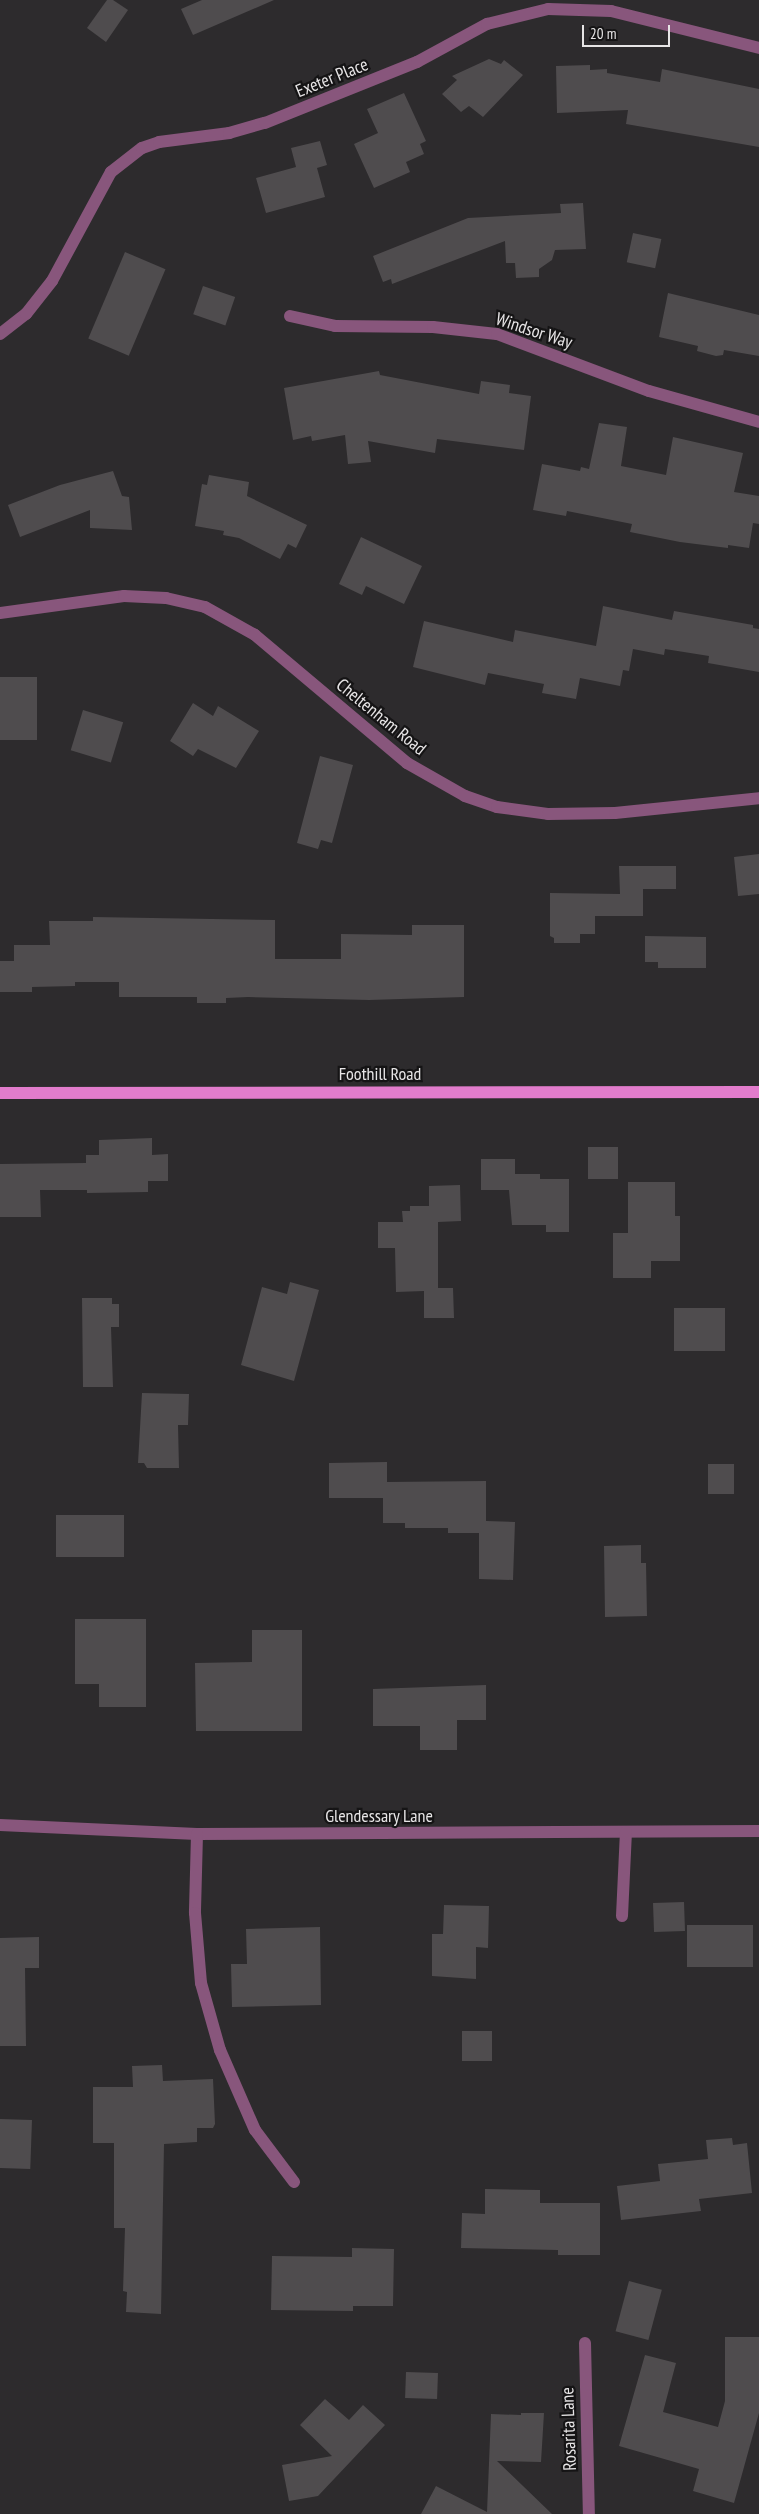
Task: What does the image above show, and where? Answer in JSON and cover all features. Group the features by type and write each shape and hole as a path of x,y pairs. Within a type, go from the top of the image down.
{"main road":[{"name":"Foothill Road","path":"0,1093 759,1092"}],"street":[{"name":"Exeter Place","path":"0,334 26,314 52,281 112,172 142,148 159,142 229,133 265,123 417,62 487,24 541,10 580,8 611,11 759,48"},
{"name":"Windsor Way","path":"290,316 335,326 433,327 497,334 649,391 759,422"},
{"name":"Cheltenham Road","path":"0,613 124,596 166,598 204,607 255,635 414,767 464,796 497,807 548,814 615,813 759,798"},
{"name":"Glendessary Lane","path":"0,1825 197,1834 759,1831"},
{"path":"622,1916 626,1832"},
{"path":"197,1834 195,1913 200,1983 220,2050 255,2130 294,2182"},
{"name":"Rosarita Lane","path":"584,2343 589,2514"}],"building":[{"path":"107,0 113,0 128,10 106,42 87,28"},
{"path":"202,0 274,0 193,35 181,9"},
{"path":"489,59 501,64 504,60 523,75 483,117 469,106 461,112 442,94 457,80 452,76"},
{"path":"590,65 590,70 607,69 607,73 660,82 662,69 759,89 759,147 626,124 628,110 557,113 556,66"},
{"path":"404,93 426,141 420,144 424,154 406,162 410,172 374,188 354,144 378,133 367,109"},
{"path":"320,141 327,165 317,168 325,197 266,213 256,178 296,167 291,148"},
{"path":"583,203 586,249 555,250 552,260 539,269 539,277 516,278 515,263 506,263 505,241 392,284 391,279 383,282 373,256 468,218 561,213 560,204"},
{"path":"633,233 661,239 655,268 627,262"},
{"path":"125,252 166,269 129,356 88,339"},
{"path":"203,286 235,297 225,325 193,314"},
{"path":"668,293 759,315 759,356 724,350 723,355 716,356 697,351 698,346 659,337"},
{"path":"379,371 380,375 479,394 481,381 510,385 509,393 531,396 524,450 437,439 435,453 368,441 371,462 348,464 345,435 312,441 311,436 293,440 284,388"},
{"path":"599,423 627,427 621,466 666,475 673,437 743,453 734,492 759,496 759,524 753,523 749,548 728,545 728,548 680,542 630,532 632,524 567,511 566,516 533,510 542,464 580,471 581,467 589,469"},
{"path":"113,471 122,496 129,497 132,530 90,528 90,510 20,537 8,505 60,485"},
{"path":"209,475 249,482 247,496 307,525 296,548 288,544 280,559 239,538 223,535 224,531 195,526 202,484 207,485"},
{"path":"361,537 422,566 404,604 366,586 362,595 339,584"},
{"path":"603,606 672,620 674,611 753,625 753,628 759,629 759,672 708,663 709,656 665,649 664,655 633,649 629,671 623,670 620,686 580,678 576,699 542,693 544,684 488,673 485,685 413,667 424,621 513,642 515,630 596,646"},
{"path":"0,677 37,677 37,740 0,740"},
{"path":"193,703 213,716 218,706 259,731 236,768 198,749 193,756 170,741"},
{"path":"83,710 123,722 111,762 71,750"},
{"path":"320,756 353,765 332,843 321,840 318,849 297,843"},
{"path":"759,854 759,894 738,896 734,857"},
{"path":"619,866 676,866 676,889 643,889 643,916 595,916 595,934 580,934 580,943 554,943 554,938 550,936 550,893 620,894"},
{"path":"93,917 275,920 275,959 341,959 341,934 412,935 412,925 464,925 464,997 369,1000 248,997 226,998 226,1003 197,1003 197,997 119,997 119,982 75,982 75,986 32,987 32,992 0,992 0,961 14,961 14,945 50,945 49,921 93,921"},
{"path":"645,936 706,937 706,968 658,968 658,962 645,962"},
{"path":"152,1138 152,1155 168,1154 168,1181 148,1181 148,1192 87,1193 87,1190 40,1190 41,1217 0,1217 0,1164 86,1163 86,1155 99,1155 99,1140"},
{"path":"588,1147 618,1147 618,1179 588,1179"},
{"path":"481,1159 515,1159 515,1174 540,1174 540,1179 569,1179 569,1232 546,1232 546,1225 512,1225 509,1190 481,1190"},
{"path":"628,1182 675,1182 675,1216 680,1216 680,1261 651,1261 651,1278 613,1278 613,1233 628,1233"},
{"path":"460,1185 461,1221 438,1222 438,1288 453,1288 454,1318 424,1318 424,1291 396,1292 395,1248 378,1248 378,1222 403,1222 402,1211 410,1211 410,1206 429,1206 429,1186"},
{"path":"290,1282 319,1290 294,1381 241,1365 262,1287 287,1294"},
{"path":"82,1298 112,1298 112,1304 119,1304 119,1327 111,1327 113,1387 83,1387"},
{"path":"674,1308 725,1308 725,1351 674,1351"},
{"path":"142,1393 189,1394 188,1425 178,1425 179,1468 147,1468 144,1463 138,1463"},
{"path":"387,1462 387,1482 486,1481 486,1521 515,1522 513,1580 479,1579 479,1533 448,1533 448,1528 405,1528 405,1523 383,1523 383,1498 329,1498 329,1463"},
{"path":"708,1464 734,1464 734,1494 708,1494"},
{"path":"56,1515 124,1515 124,1557 56,1557"},
{"path":"641,1545 641,1563 646,1563 647,1616 605,1617 604,1546"},
{"path":"75,1619 146,1619 146,1707 99,1707 99,1684 75,1684"},
{"path":"252,1630 302,1630 302,1731 196,1731 195,1663 252,1662"},
{"path":"486,1685 486,1720 457,1720 457,1750 420,1750 420,1726 373,1726 373,1689"},
{"path":"684,1902 685,1931 654,1932 653,1903"},
{"path":"444,1905 489,1906 488,1948 476,1947 476,1979 432,1976 432,1934 443,1934"},
{"path":"687,1925 753,1925 753,1967 687,1967"},
{"path":"320,1927 321,2005 232,2007 231,1964 247,1964 246,1929"},
{"path":"39,1937 39,1968 25,1968 26,2046 0,2046 0,1938"},
{"path":"462,2031 492,2031 492,2061 462,2061"},
{"path":"162,2065 163,2081 213,2079 215,2124 213,2128 197,2128 197,2142 164,2144 161,2314 126,2312 127,2292 123,2291 125,2228 114,2228 114,2143 93,2143 93,2087 133,2087 132,2066"},
{"path":"0,2119 32,2120 30,2169 0,2168"},
{"path":"732,2138 733,2145 747,2143 752,2193 699,2199 701,2211 621,2220 617,2186 660,2181 658,2164 708,2159 706,2140"},
{"path":"485,2189 540,2190 540,2203 600,2203 600,2255 558,2255 558,2250 461,2248 462,2213 485,2214"},
{"path":"352,2248 394,2249 393,2306 353,2306 353,2311 271,2310 272,2256 352,2257"},
{"path":"629,2281 662,2290 648,2340 616,2331"},
{"path":"725,2337 759,2337 759,2413 734,2503 693,2491 699,2469 619,2446 645,2355 676,2363 663,2412 718,2427 725,2401"},
{"path":"406,2372 438,2373 437,2399 405,2398"},
{"path":"325,2399 349,2420 363,2405 385,2425 318,2496 289,2501 282,2465 332,2456 300,2425"},
{"path":"521,2413 544,2413 541,2462 497,2461 552,2514 421,2514 436,2486 487,2512 491,2414 521,2415"}]}
